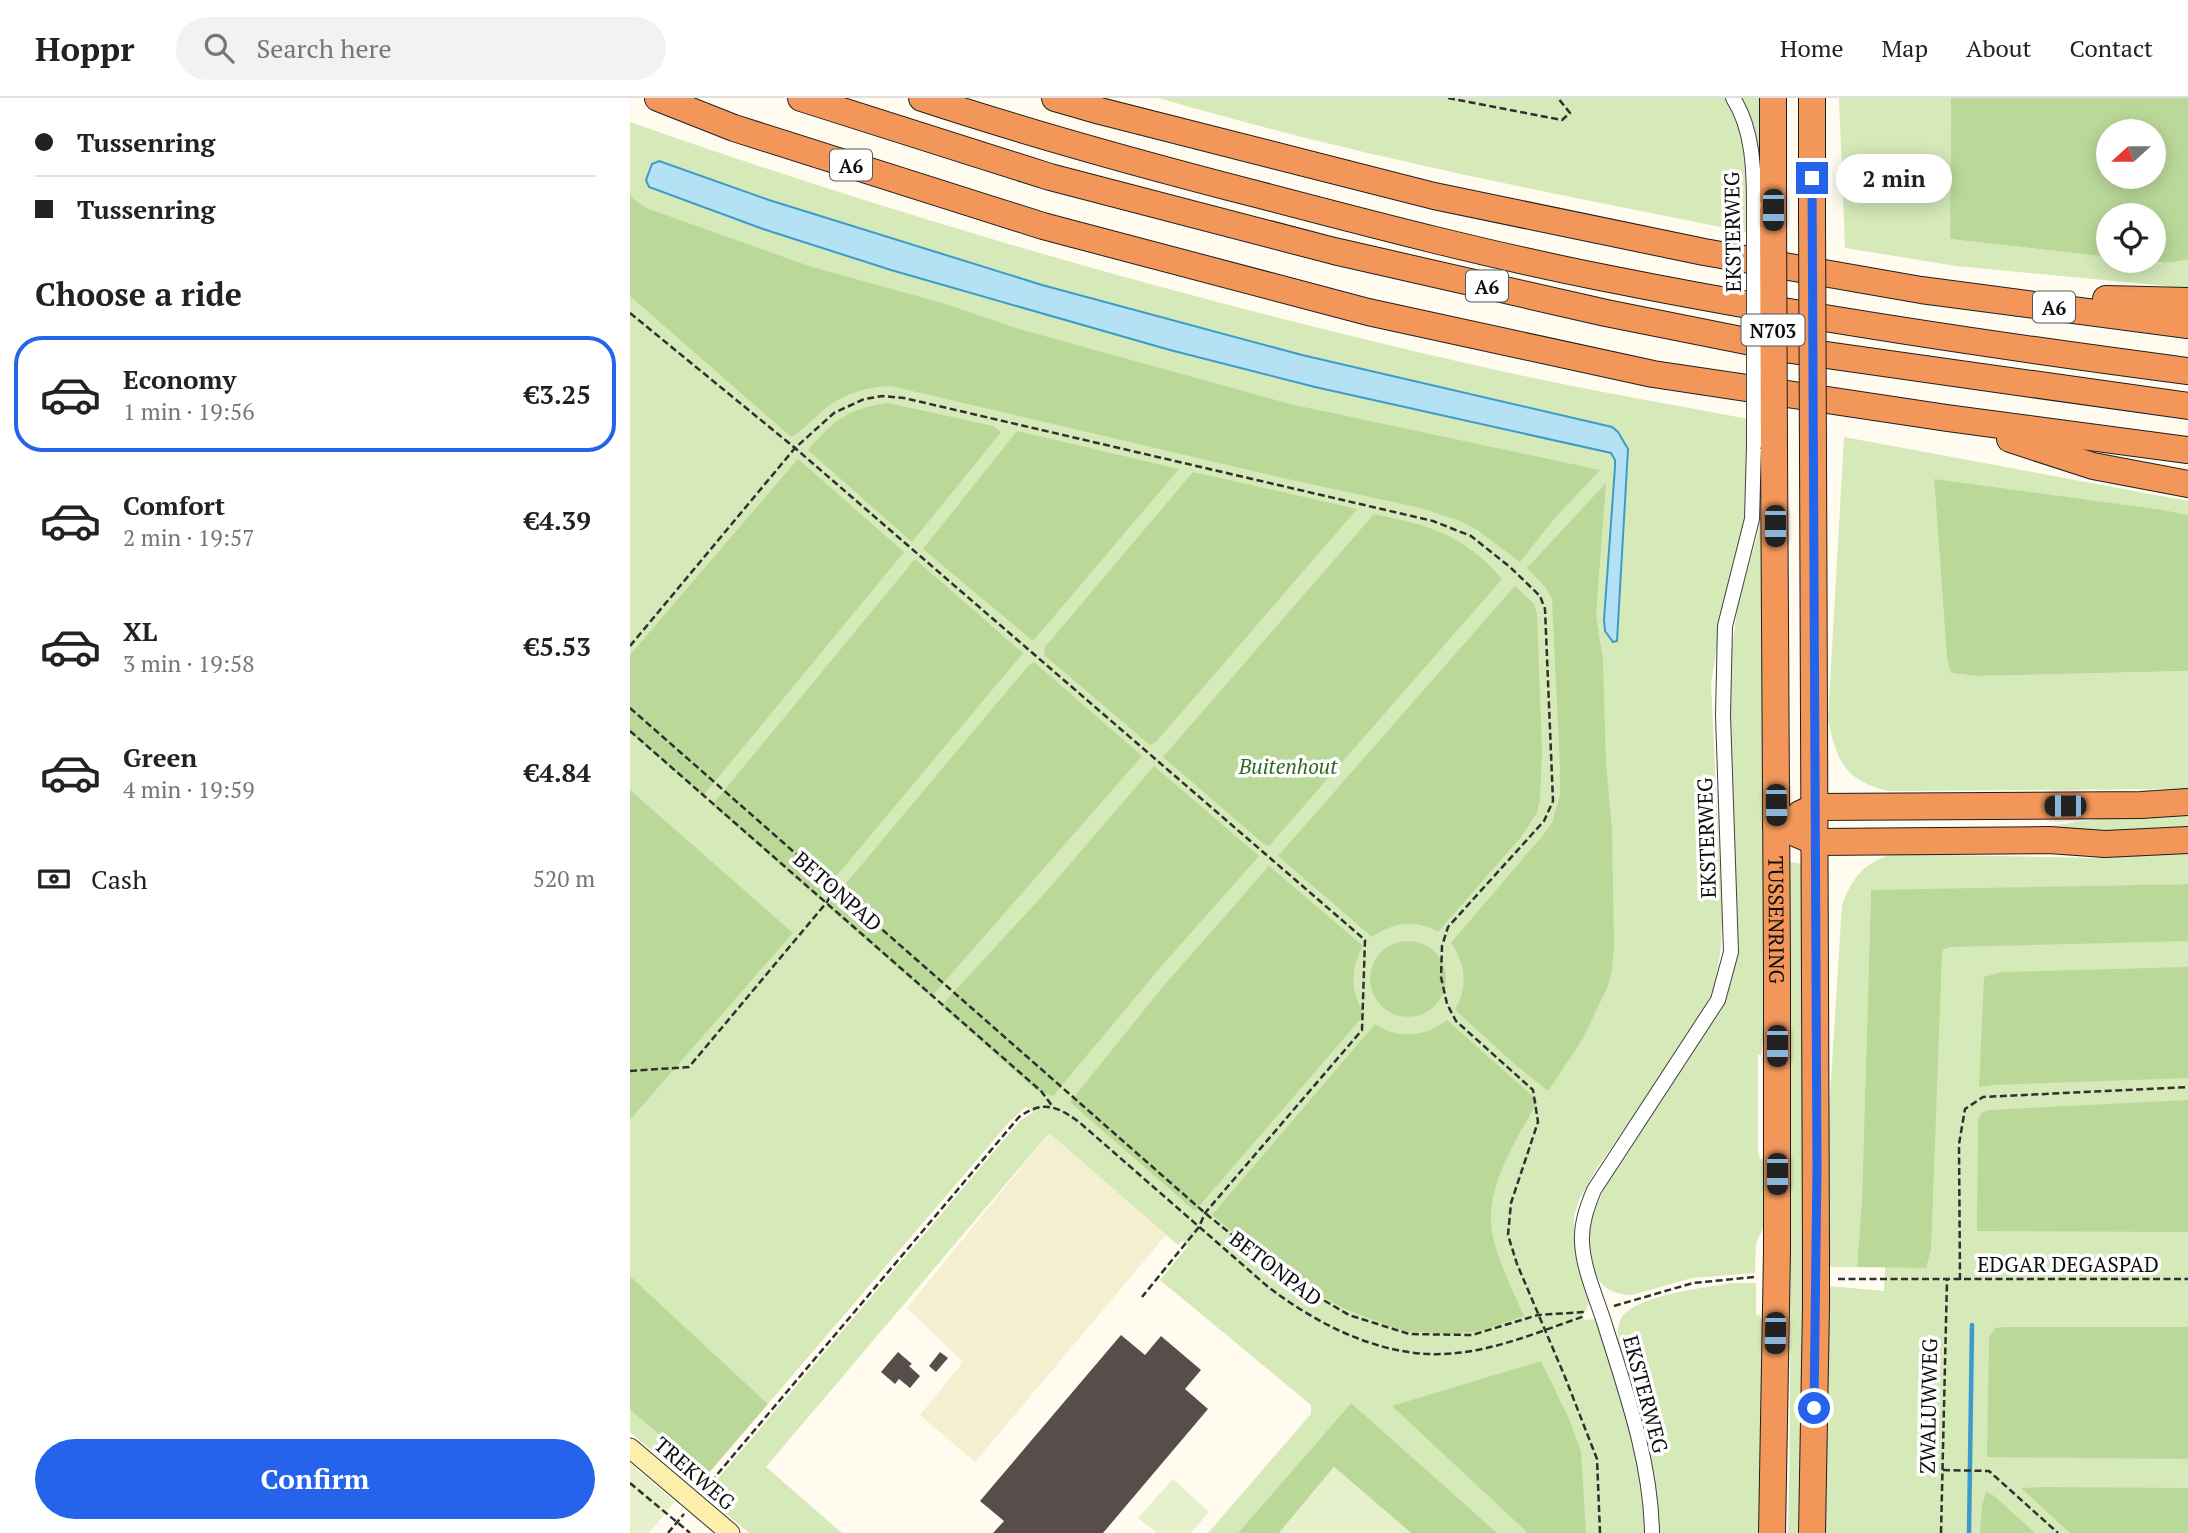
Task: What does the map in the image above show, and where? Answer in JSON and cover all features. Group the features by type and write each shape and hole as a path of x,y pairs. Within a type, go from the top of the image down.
{"highway":[{"name":"A6","path":"801,98 1051,177 1334,251 1606,313 1791,350 2188,407"},
{"name":"A6","path":"922,98 1115,158 1452,243 1613,280 1818,317 2015,348 2188,370"},
{"name":"A6","path":"1055,98 1434,196 1704,251 1921,290 2188,325"},
{"name":"TUSSENRING","path":"1772,1533 1777,1251 1776,825 1764,448 1763,208 1773,98"},
{"name":"TUSSENRING","path":"1812,98 1816,842 1816,1307 1812,1533"},
{"name":"A6","path":"658,99 734,128 1044,226 1368,312 1653,374 1947,418 2188,450"},
{"name":"A6","path":"1921,290 2188,301"},
{"name":"A6","path":"1947,418 2093,466 2188,484"},
{"path":"1776,825 1815,807 2132,805 2188,802"},
{"path":"1776,825 1816,842 2049,840 2105,844 2188,840"}],"street":[{"name":"EKSTERWEG","path":"1733,98 1745,125 1763,208"},
{"name":"EKSTERWEG","path":"1652,1533 1652,1513 1643,1457 1582,1243 1587,1207 1594,1190 1718,1000 1731,952 1723,715 1725,626 1752,519 1764,448"},
{"name":"TREKWEG","path":"630,1448 730,1533"}],"path":[{"path":"1448,98 1562,120 1570,113 1558,98"},
{"path":"630,313 795,448 1365,940 1362,1030 1205,1213 1199,1227 1142,1297"},
{"path":"630,646 795,448 834,413 864,399 883,396 904,398 1433,521 1471,536 1510,567 1541,596 1545,609 1553,801 1544,821 1448,927 1442,946 1441,978 1447,1004 1456,1021 1533,1090 1538,1122 1511,1203 1508,1235 1517,1264 1597,1459 1600,1533"},
{"path":"630,708 1205,1213 1284,1277 1349,1315 1409,1334 1472,1335 1538,1315 1601,1311"},
{"name":"BETONPAD","path":"630,731 1041,1091 1053,1107 1079,1122 1289,1303 1312,1317 1384,1346 1409,1352 1454,1354 1496,1345 1601,1311"},
{"path":"630,1071 690,1067 827,902 835,887"},
{"path":"1960,1280 1959,1144 1965,1109 1983,1097 2188,1087"},
{"path":"668,1533 1019,1116 1033,1108 1053,1107"},
{"name":"EDGAR DEGASPAD","path":"1947,1280 2188,1279"},
{"name":"ZWALUWWEG","path":"1941,1533 1947,1280"},
{"path":"1942,1470 1989,1471 2058,1533"},
{"path":"630,1483 690,1533"}],"shaded area":[{"path":"1049,1133 1166,1235 975,1462 920,1415 963,1362 907,1308"}],"green space":[{"path":"1159,98 1725,98 1743,147 1746,232 1378,155 1304,138"},
{"path":"1741,98 1760,98 1759,156 1753,129"},
{"path":"1839,98 1951,98 1950,239 2096,256 2096,273 2166,273 2166,262 2188,259 2188,288 1956,266 1845,248"},
{"path":"1951,98 2188,98 2188,259 2166,263 2166,203 2096,203 2096,256 1950,239"},
{"name":"Buitenhout","path":"630,122 838,192 1154,285 1474,365 1748,419 1744,522 1721,622 1711,683 1722,913 1716,981 1711,996 1662,1075 1597,1168 1579,1200 1574,1216 1574,1240 1591,1298 1582,1313 1584,1320 1597,1319 1622,1398 1640,1478 1645,1533 1405,1533 1362,1413 1351,1403 1238,1533 1208,1533 1311,1414 1311,1405 1160,1280 1188,1246 1182,1241 1178,1245 1049,1133 766,1467 842,1533 749,1533 704,1495 1002,1142 1021,1120 1034,1112 1026,1107 1010,1121 768,1404 630,1276 630,1120 793,933 791,931 630,1116"},
{"path":"630,192 632,198 646,208 809,266 949,305 1019,329 1290,404 1600,470 1553,520 1520,562 1476,529 1421,508 891,386 864,389 840,399 791,437 630,296"},
{"path":"888,403 993,426 1001,432 912,542 808,450 842,418 862,409"},
{"path":"1017,431 1179,469 1033,641 923,549"},
{"path":"1844,437 2188,501 2188,515 1934,480 1947,660 1951,673 1976,676 2188,671 2188,789 1888,791 1852,775 1839,758 1828,720"},
{"path":"798,459 904,552 703,796 630,732 630,655"},
{"path":"1193,472 1357,509 1156,742 1150,745 1044,655 1045,647"},
{"path":"1934,479 2188,515 2188,671 1976,676 1951,673 1947,660"},
{"path":"1606,483 1596,615 1603,660 1606,764 1612,829 1612,970 1608,986 1582,1040 1548,1091 1455,1010 1462,993 1464,976 1460,959 1451,943 1552,823 1560,795 1560,766 1552,599 1527,568"},
{"path":"1765,508 1767,1009 1761,1055 1758,1055 1758,1151 1760,1159 1763,1159 1767,1220 1756,1243 1755,1273 1692,1278 1632,1295 1621,1294 1604,1286 1595,1272 1590,1243 1592,1215 1606,1185 1726,994 1732,979 1735,954 1728,704 1731,654 1738,604 1758,533 1761,509"},
{"path":"1374,514 1445,534 1474,552 1502,579 1269,846 1163,757"},
{"path":"915,559 1023,653 818,898 712,805"},
{"path":"1515,586 1534,604 1537,614 1542,751 1537,813 1521,837 1438,932 1421,925 1405,924 1388,928 1372,937 1278,856"},
{"path":"1034,662 1142,756 931,997 827,906"},
{"path":"1154,766 1259,856 1159,969 1053,1096 1036,1090 941,1006 1044,894"},
{"path":"630,790 793,933 630,1120"},
{"path":"2188,810 2188,835 2038,828 2110,817"},
{"path":"2188,853 2188,884 1871,891 1862,1197 1857,1267 1828,1267 1829,1111 1842,905 1860,873 1873,862 1891,854 2095,858"},
{"path":"1791,862 1803,864 1805,1533 1788,1533 1790,1366 1787,867"},
{"path":"1269,866 1363,946 1354,972 1354,989 1365,1014 1195,1211 1070,1102 1161,989"},
{"path":"2188,884 2188,941 1944,949 1931,1249 1926,1268 1857,1267 1862,1197 1871,890"},
{"path":"1902,931 2188,933 2188,1533 1823,1533 1828,1286 1884,1291"},
{"path":"1408,941 1423,944 1435,952 1443,964 1446,979 1443,994 1435,1006 1423,1014 1408,1017 1393,1014 1381,1006 1373,994 1370,979 1373,964 1381,952 1393,944"},
{"path":"2188,967 2188,1078 1979,1087 1984,977 2002,972"},
{"path":"1447,1020 1538,1101 1502,1170 1491,1214 1497,1253 1524,1316 1484,1330 1453,1334 1402,1331 1343,1308 1289,1279 1212,1215 1375,1024 1393,1033 1412,1034 1430,1030"},
{"path":"2188,1100 2188,1232 1977,1231 1978,1120 1981,1113 1989,1110"},
{"path":"630,1276 768,1404 707,1475 630,1410"},
{"path":"1733,1283 1756,1283 1756,1315 1759,1315 1768,1332 1767,1533 1659,1533 1654,1481 1618,1339 1618,1328 1622,1317 1642,1303 1691,1290"},
{"path":"2188,1327 2188,1459 1987,1457 1989,1338 1995,1328"},
{"path":"1541,1361 1570,1421 1581,1452 1586,1533 1528,1533 1392,1406"},
{"path":"1351,1403 1497,1533 1411,1533 1334,1467 1279,1533 1238,1533"},
{"path":"630,1410 707,1475 696,1488 630,1432"},
{"path":"630,1464 675,1502 649,1533 630,1533"},
{"path":"1334,1467 1411,1533 1279,1533"},
{"path":"1173,1479 1209,1512 1191,1533 1157,1533 1138,1518"},
{"path":"2021,1488 2188,1488 2188,1533 2070,1533"},
{"path":"1986,1492 1993,1495 2035,1533 1980,1533"}],"water":[{"path":"659,161 769,200 1042,285 1302,355 1612,427 1628,449 1617,641 1613,642 1605,631 1604,620 1615,467 1611,453 1315,387 1170,350 891,270 763,229 649,187 646,180 652,164"}],"building":[{"path":"1121,1335 1145,1355 1161,1336 1201,1370 1185,1389 1208,1409 1103,1533 993,1533 1004,1521 980,1501"},
{"path":"898,1352 912,1364 909,1366 920,1376 910,1388 899,1379 895,1384 881,1372"},
{"path":"940,1352 948,1358 936,1372 929,1366"}],"waterway":[{"path":"1969,1533 1972,1325"}],"route":[{"path":"1812,178 1817,1168 1814,1408"}]}
